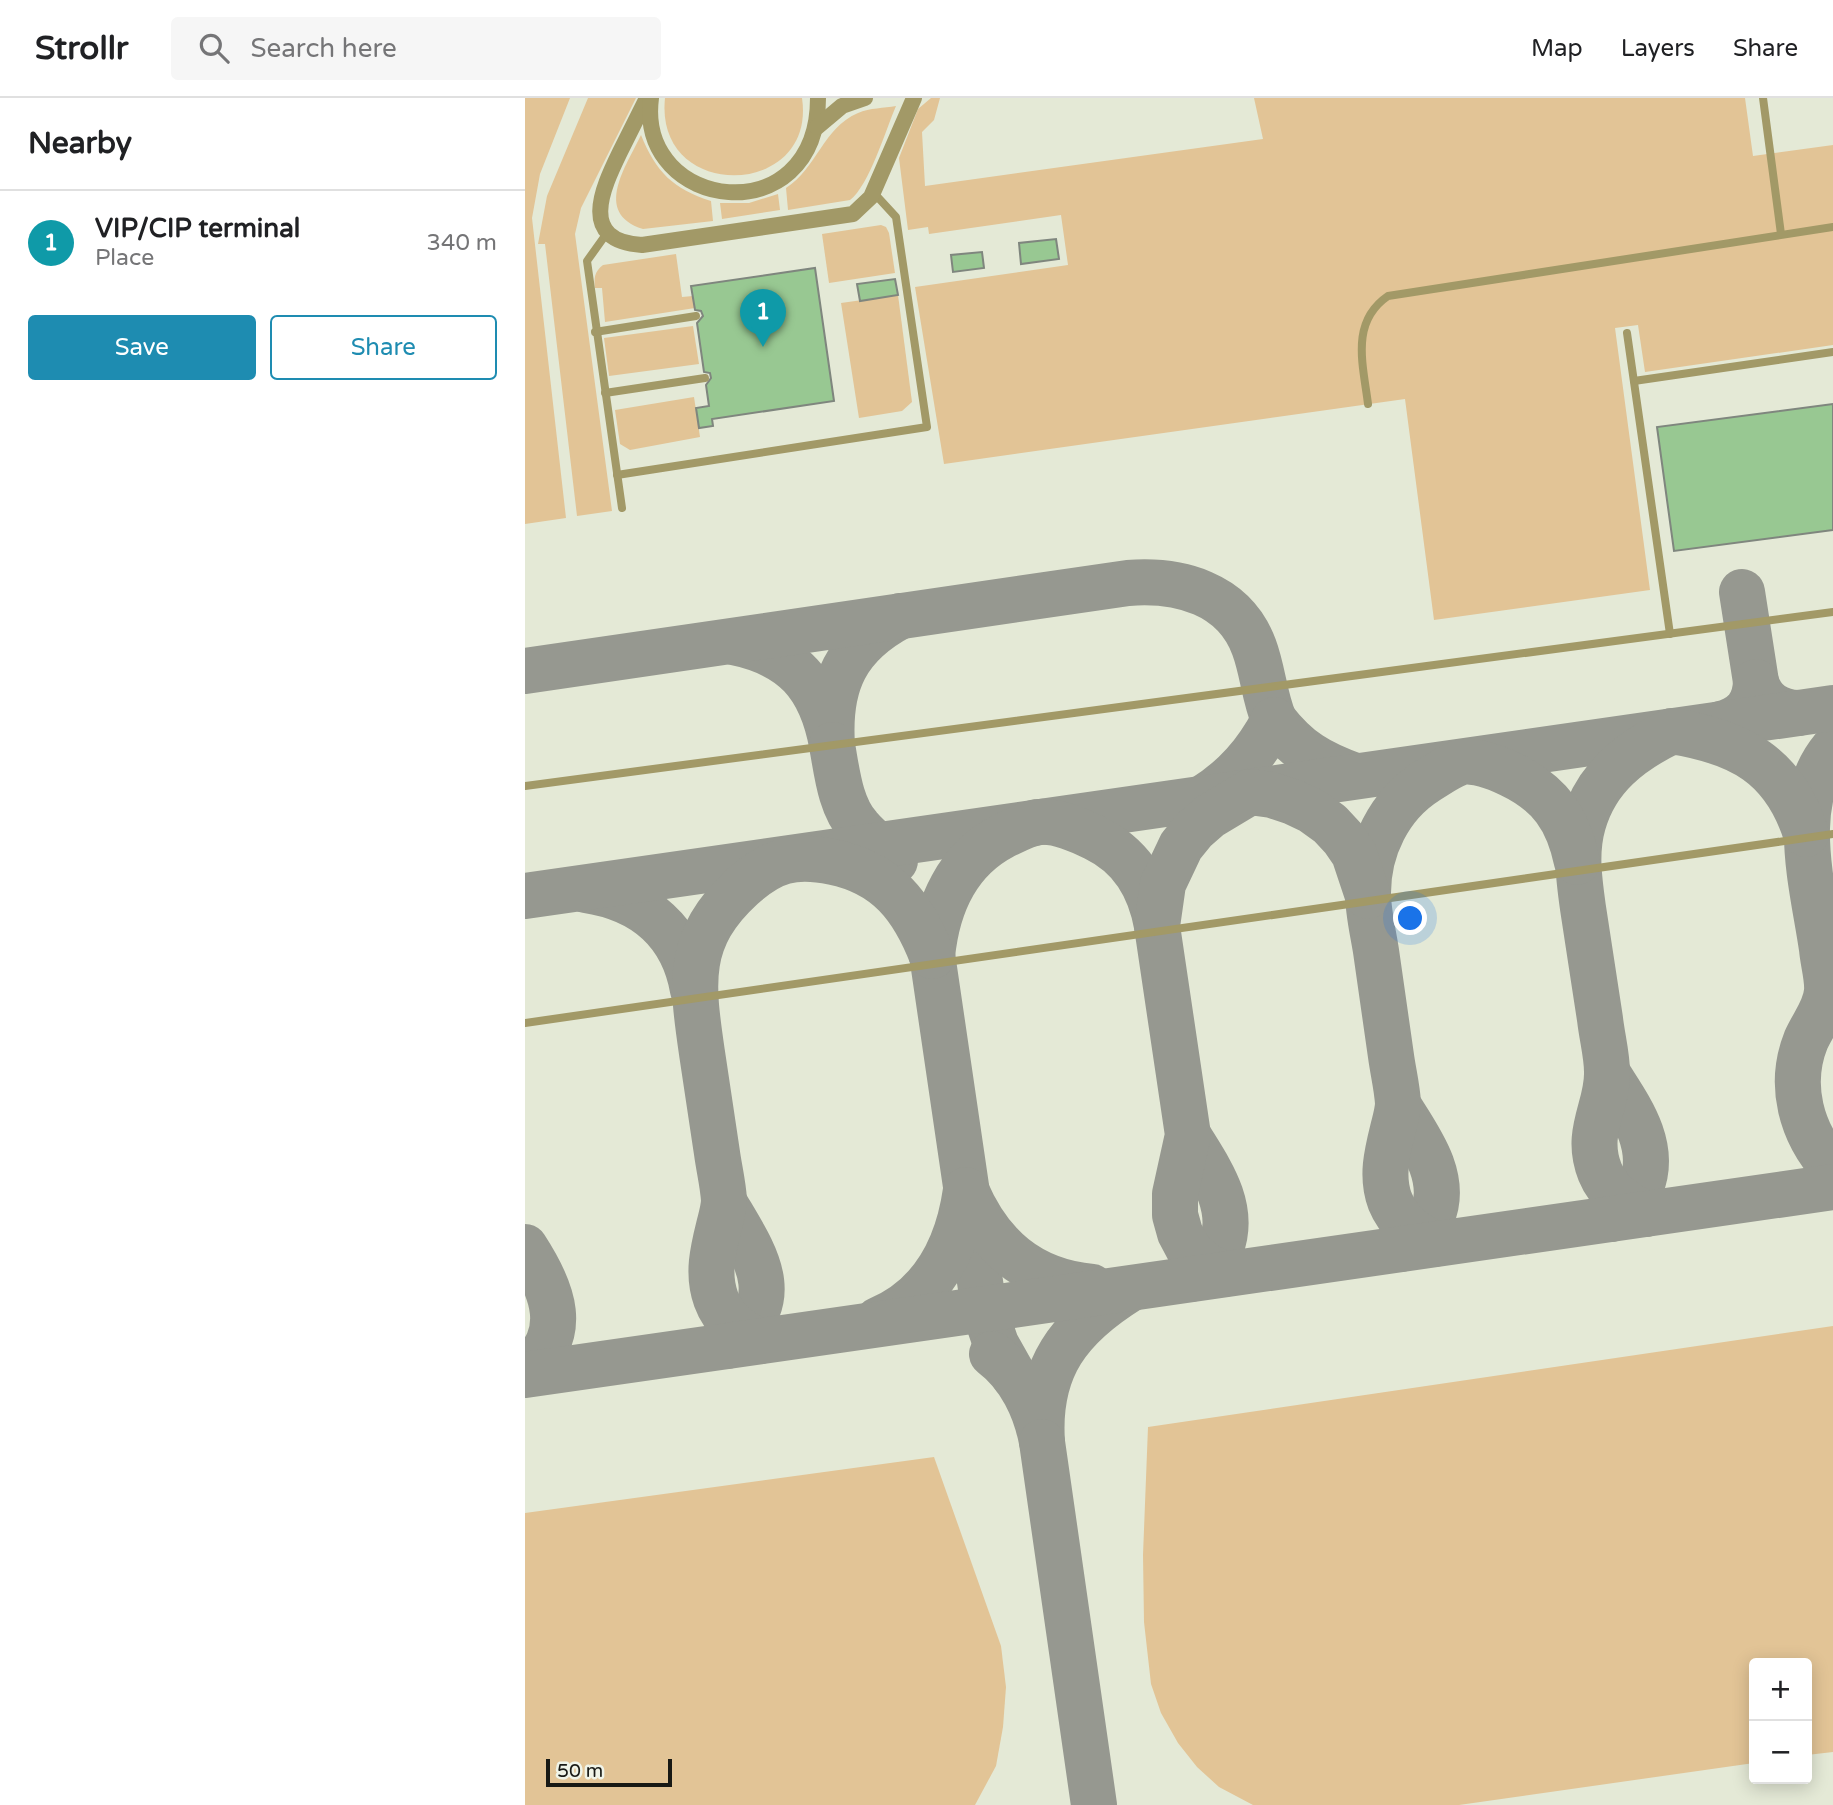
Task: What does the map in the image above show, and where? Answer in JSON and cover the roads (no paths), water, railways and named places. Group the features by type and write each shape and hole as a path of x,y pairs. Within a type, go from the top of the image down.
{"street":[{"path":"649,98 653,132 665,156 683,176 706,188 732,193 761,189 787,175 806,154 817,127 818,98"},
{"path":"649,98 604,185 601,218 607,233 627,243 647,244 844,218 857,212 873,192 914,98"},
{"path":"817,127 842,106 865,98"}],"lane":[{"path":"1763,98 1781,234"},
{"path":"617,475 927,427 911,307 895,217 873,192"},
{"path":"1368,404 1362,353 1363,331 1372,310 1388,296 1833,227"},
{"path":"607,233 587,261 622,508"},
{"path":"595,332 696,316"},
{"path":"1627,333 1669,634"},
{"path":"1634,381 1833,352"},
{"path":"605,393 705,378"},
{"path":"525,786 1833,612"},
{"path":"525,1023 1833,834"}],"place":[{"name":"VIP/CIP terminal","path":"763,347"}]}
